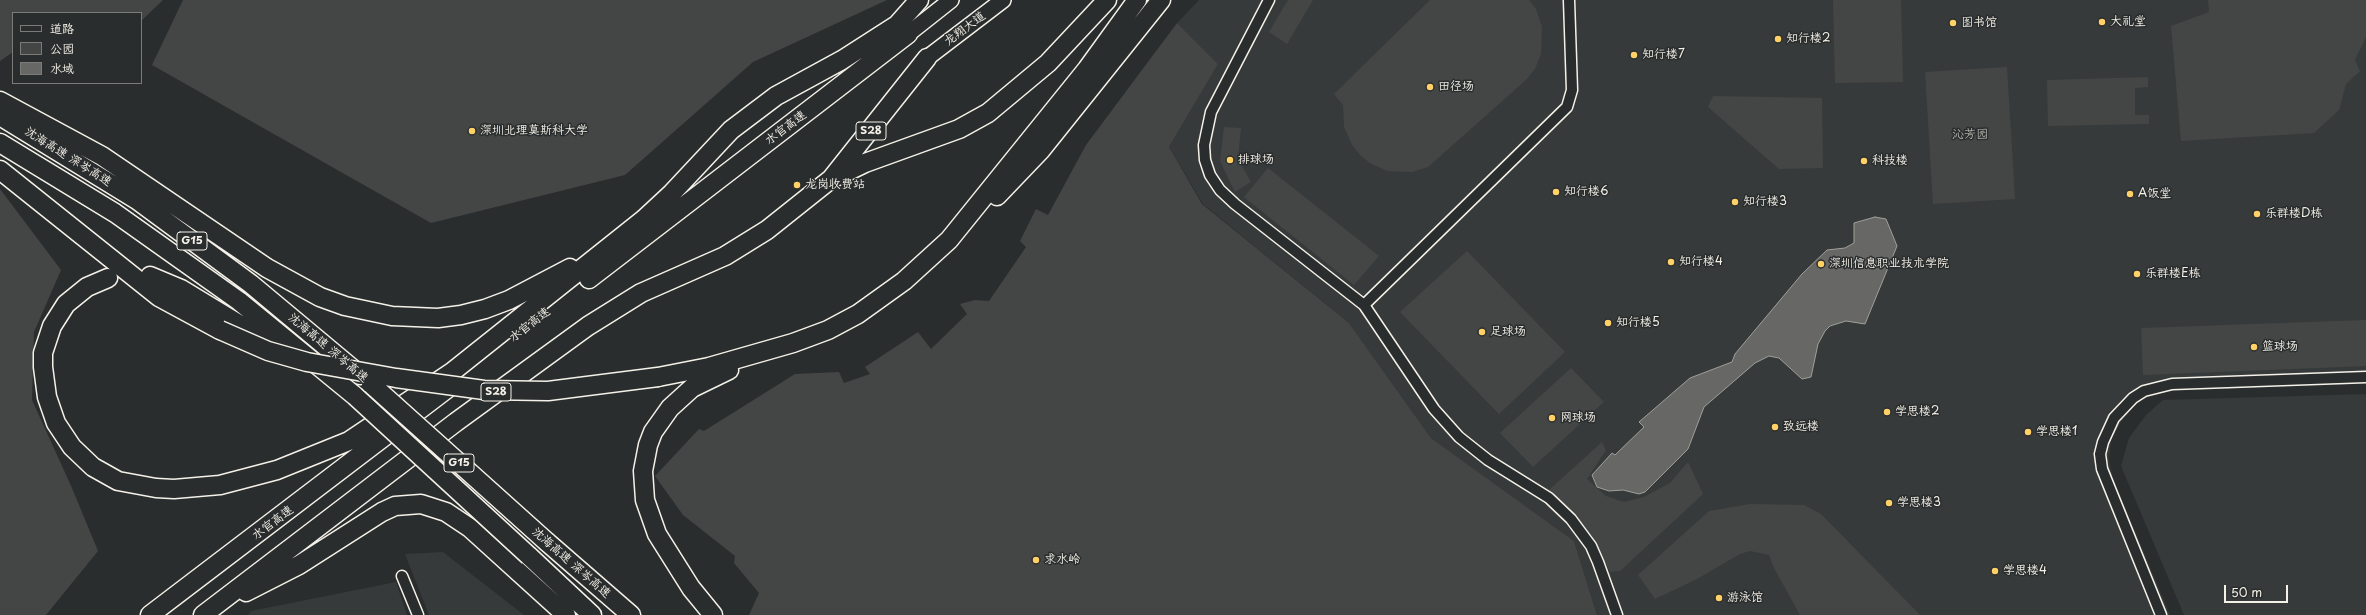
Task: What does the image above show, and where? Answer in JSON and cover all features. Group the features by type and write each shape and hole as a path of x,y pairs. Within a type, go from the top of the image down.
{"highway":[{"path":"108,278 87,287 75,295 58,314 52,326 43,353 46,397 56,423 63,435 93,467 118,480 137,485 174,490 220,484 277,470 331,450 349,441 452,372 616,242 672,193 731,130 761,106 842,60 902,30 919,0"},
{"path":"831,179 865,163 974,122 1001,103 1048,62 1107,0"},
{"path":"949,240 1072,88 1137,0"},
{"path":"713,615 691,588 668,553 649,516 643,486 648,445 660,420 680,397 692,388 709,379 793,343 828,330 858,314 904,281 1022,172 1161,0"},
{"name":"水官高速","path":"150,615 328,481 845,83 902,30"},
{"name":"S28","path":"204,614 449,426 588,326 651,287 741,248 831,179 927,58"},
{"path":"794,86 845,83"},
{"path":"0,101 102,156 267,268 320,297 345,306 399,317 438,318 485,310 510,300 616,242"},
{"name":"沈海高速 深岑高速","path":"0,116 137,200 251,284 371,384 630,615"},
{"name":"沈海高速 深岑高速","path":"0,143 115,213 240,301 351,394 592,615"},
{"path":"0,170 159,297 220,330 268,351 307,362 396,378 484,390 548,391 658,377 710,367 793,343"},
{"path":"150,276 168,283 200,300 351,394"},
{"path":"204,614 299,565 382,512 396,506 421,504 446,512 470,528 566,615"}],"main road":[{"path":"902,30 951,0"},
{"name":"龙翔大道","path":"927,58 1003,0"}],"street":[{"path":"1269,0 1211,112 1206,129 1205,160 1210,174 1220,190 1235,204 1364,305 1446,424 1473,450 1549,498 1571,519 1591,546 1616,615"},
{"path":"1364,305 1567,107 1572,90 1569,0"},
{"path":"2161,615 2102,469 2100,454 2103,442 2114,418 2133,398 2144,391 2172,384 2366,377"},
{"path":"402,576 418,615"}],"shaded area":[{"name":"深圳信息职业技术学院","path":"1199,0 2366,0 2366,380 2173,389 2159,392 2143,399 2132,408 2121,422 2111,440 2109,460 2113,479 2170,615 1597,615 1574,541 1431,438 1349,323 1203,204 1169,147 1218,64 1177,23"},
{"path":"2366,394 2366,615 2184,615 2121,466 2129,438 2146,415 2163,400"},
{"path":"443,552 524,615 429,615 405,554"},
{"path":"396,582 407,615 248,615 251,611"}],"green space":[{"path":"0,0 163,0 142,20 142,12 12,12 12,53 0,61"},
{"name":"深圳北理莫斯科大学","path":"183,0 887,0 753,62 625,175 431,223 152,65"},
{"path":"1288,0 1313,0 1287,44 1269,32"},
{"name":"田径场","path":"1430,0 1529,0 1536,9 1542,27 1541,54 1535,69 1527,79 1428,167 1412,172 1387,171 1370,163 1361,156 1352,145 1344,127 1343,105 1334,94"},
{"path":"1833,0 1901,0 1903,82 1835,83"},
{"path":"2208,0 2366,0 2366,37 2355,60 2360,71 2346,84 2339,110 2314,133 2181,141 2171,26 2209,12"},
{"path":"1177,23 1218,64 1169,147 1202,204 1349,323 1431,438 1574,541 1597,615 749,615 759,593 734,563 735,556 683,515 655,476 699,429 704,431 795,374 839,372 844,383 870,374 865,367 918,332 931,349 967,314 960,304 975,300 989,301 1026,247 1020,241 1036,209 1048,215 1086,145"},
{"name":"沁芳园","path":"2007,67 2015,199 1933,204 1925,72"},
{"path":"2148,77 2148,87 2135,88 2135,115 2149,115 2149,124 2048,126 2047,80"},
{"path":"1713,96 1822,98 1823,168 1779,169 1708,107"},
{"name":"排球场","path":"1224,127 1241,128 1238,159 1251,182 1235,192 1220,161"},
{"path":"1268,168 1379,256 1354,285 1244,197"},
{"path":"0,189 61,270 34,332 32,400 72,488 98,551 46,615 0,615"},
{"name":"足球场","path":"1467,251 1565,352 1499,414 1400,312"},
{"name":"篮球场","path":"2366,320 2366,366 2143,375 2141,328"},
{"name":"网球场","path":"1571,368 1604,402 1533,467 1500,433"},
{"path":"1602,442 1606,450 1587,479 1606,496 1624,502 1644,497 1670,483 1688,462 1703,494 1620,571 1610,572 1590,534 1564,504 1549,490"},
{"path":"1750,504 1804,505 1821,514 1920,615 1800,615 1774,568 1769,555 1750,551 1740,554 1697,579 1655,599 1638,575 1709,511"}],"water":[{"path":"1875,217 1886,219 1897,246 1865,324 1846,321 1830,326 1825,331 1818,344 1811,377 1802,379 1779,358 1769,356 1755,363 1704,407 1688,449 1645,492 1639,494 1623,490 1609,491 1597,487 1592,475 1612,453 1615,455 1644,427 1639,422 1690,378 1732,362 1735,354 1802,274 1827,250 1845,248 1854,243 1854,223"}],"place":[{"name":"大礼堂","path":"2102,22"},
{"name":"图书馆","path":"1953,23"},
{"name":"知行楼2","path":"1778,39"},
{"name":"知行楼7","path":"1634,55"},
{"name":"田径场","path":"1430,87"},
{"name":"深圳北理莫斯科大学","path":"472,131"},
{"name":"排球场","path":"1230,160"},
{"name":"科技楼","path":"1864,161"},
{"name":"龙岗收费站","path":"797,185"},
{"name":"知行楼6","path":"1556,192"},
{"name":"A饭堂","path":"2130,194"},
{"name":"知行楼3","path":"1735,202"},
{"name":"乐群楼D栋","path":"2257,214"},
{"name":"知行楼4","path":"1671,262"},
{"name":"深圳信息职业技术学院","path":"1821,264"},
{"name":"乐群楼E栋","path":"2137,274"},
{"name":"知行楼5","path":"1608,323"},
{"name":"足球场","path":"1482,332"},
{"name":"篮球场","path":"2254,347"},
{"name":"学思楼2","path":"1887,412"},
{"name":"网球场","path":"1552,418"},
{"name":"致远楼","path":"1775,427"},
{"name":"学思楼1","path":"2028,432"},
{"name":"学思楼3","path":"1889,503"},
{"name":"求水岭","path":"1036,560"},
{"name":"学思楼4","path":"1995,571"},
{"name":"游泳馆","path":"1719,598"}]}
